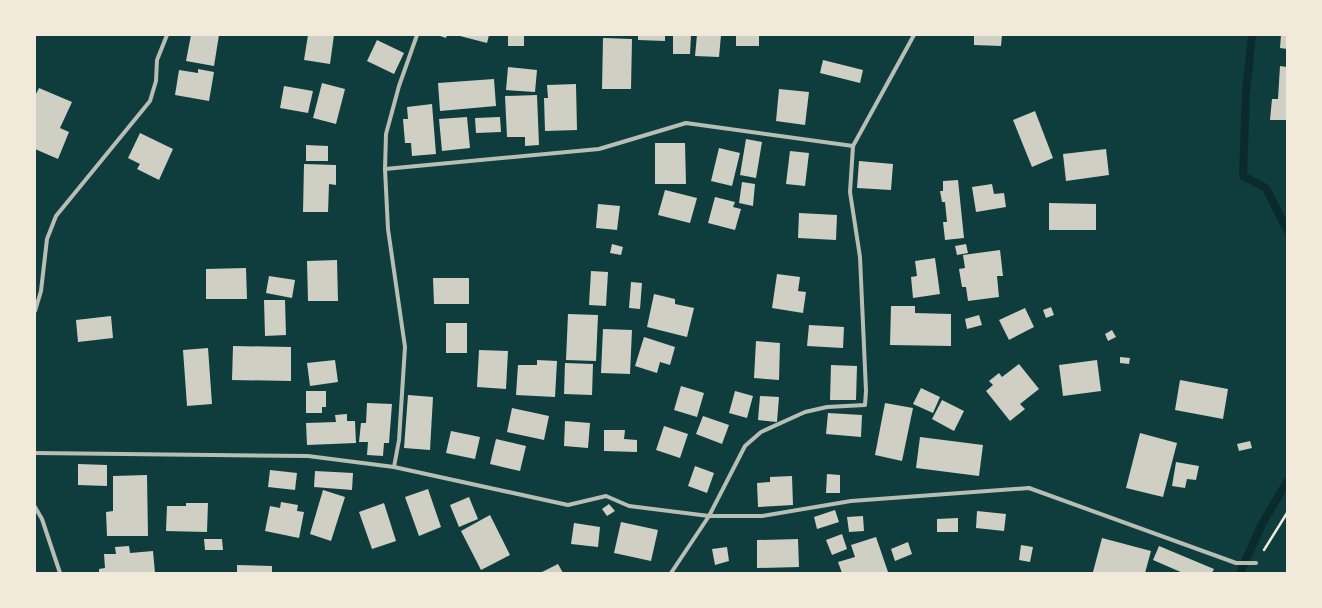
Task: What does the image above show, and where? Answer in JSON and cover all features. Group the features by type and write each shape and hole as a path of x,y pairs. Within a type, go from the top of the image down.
{"street":[{"path":"35,311 41,291 47,239 56,216 150,101 156,81 157,60 167,35"},
{"path":"394,467 399,440 406,347 388,229 385,169 386,134 399,86 417,35"},
{"path":"671,573 708,516 745,446 761,432 805,412 827,407 864,405 866,390 860,257 850,192 853,146 914,35"},
{"path":"385,169 599,149 686,123 853,146"},
{"path":"35,453 308,456 394,467 568,505 606,496 629,506 708,516 762,516 851,500 1029,488 1236,563 1256,563"},
{"path":"35,507 42,520 60,573"}],"path":[{"path":"1256,563 1287,512"}],"building":[{"path":"191,35 219,35 214,66 186,61"},
{"path":"308,35 334,35 330,64 304,60"},
{"path":"437,35 447,35 446,38"},
{"path":"456,35 489,35 487,43"},
{"path":"508,35 524,35 524,46 508,46"},
{"path":"638,35 665,35 665,41 638,40"},
{"path":"673,35 691,35 690,54 673,54"},
{"path":"697,35 721,35 719,57 695,56"},
{"path":"736,35 759,35 759,46 736,46"},
{"path":"974,35 1002,35 1001,46 974,45"},
{"path":"1281,35 1287,35 1287,49 1280,48"},
{"path":"603,38 632,39 631,89 602,89"},
{"path":"377,40 404,53 394,74 367,61"},
{"path":"823,60 863,70 860,83 820,73"},
{"path":"1280,66 1287,67 1287,120 1270,120 1272,99 1278,99"},
{"path":"508,67 537,70 535,92 506,90"},
{"path":"198,69 214,72 209,101 175,95 179,70 198,73"},
{"path":"494,79 496,106 440,111 438,83"},
{"path":"322,83 345,89 336,124 313,118"},
{"path":"576,84 577,130 545,131 544,98 548,98 547,85"},
{"path":"284,86 313,91 308,113 280,108"},
{"path":"39,88 72,102 60,128 69,132 58,159 35,149 35,96"},
{"path":"779,89 809,92 805,125 776,121"},
{"path":"537,95 539,145 525,146 525,137 507,137 505,96"},
{"path":"432,104 436,154 412,156 411,143 405,143 403,119 408,119 407,107"},
{"path":"1035,111 1053,158 1032,167 1013,120"},
{"path":"467,117 470,148 442,151 439,119"},
{"path":"500,117 501,132 476,133 475,118"},
{"path":"140,133 173,149 159,180 137,169 140,164 128,158"},
{"path":"746,139 762,142 756,178 740,175"},
{"path":"655,143 685,143 686,184 655,184"},
{"path":"306,145 328,146 328,161 306,161"},
{"path":"719,148 740,153 732,186 711,181"},
{"path":"1106,149 1109,175 1066,181 1063,154"},
{"path":"790,151 809,153 805,186 786,184"},
{"path":"859,161 893,164 891,190 857,188"},
{"path":"304,164 336,165 336,185 329,184 328,212 303,212"},
{"path":"958,180 964,238 945,240 943,222 947,222 945,202 942,202 940,191 943,191 943,181"},
{"path":"742,182 755,184 753,206 739,203"},
{"path":"992,184 994,194 1004,193 1006,207 976,212 972,187"},
{"path":"665,190 697,198 690,223 658,215"},
{"path":"715,197 735,202 733,207 741,209 735,230 708,223"},
{"path":"1049,203 1096,204 1096,230 1049,230"},
{"path":"598,204 620,206 617,230 596,228"},
{"path":"799,213 837,215 836,240 798,238"},
{"path":"612,244 623,247 621,255 610,253"},
{"path":"966,244 968,253 957,255 955,246"},
{"path":"1000,250 1003,276 997,276 999,297 968,301 966,287 962,287 959,269 965,268 963,255"},
{"path":"935,258 940,294 913,298 911,277 917,276 915,261"},
{"path":"337,260 338,301 308,301 307,261"},
{"path":"246,268 247,299 206,299 206,269"},
{"path":"591,271 608,272 606,306 589,305"},
{"path":"777,274 800,277 798,291 806,292 803,313 772,308"},
{"path":"269,276 295,280 292,298 266,293"},
{"path":"433,278 469,278 469,304 434,304"},
{"path":"631,282 642,283 640,309 629,308"},
{"path":"654,294 675,299 675,304 694,308 687,337 647,327"},
{"path":"264,300 285,300 286,335 265,336"},
{"path":"891,306 915,306 915,313 951,314 951,346 890,345"},
{"path":"1051,307 1054,315 1046,318 1043,310"},
{"path":"1025,308 1034,327 1009,340 999,320"},
{"path":"568,314 598,315 596,361 566,360"},
{"path":"979,315 982,325 967,329 965,319"},
{"path":"111,316 113,338 78,342 76,320"},
{"path":"446,323 467,323 467,353 446,353"},
{"path":"809,325 844,327 843,348 807,346"},
{"path":"603,329 632,330 630,374 601,373"},
{"path":"1112,330 1116,337 1108,341 1105,334"},
{"path":"644,337 675,347 670,365 660,362 657,373 635,366"},
{"path":"756,341 780,343 779,380 754,378"},
{"path":"233,346 291,347 291,381 232,380"},
{"path":"208,348 212,404 187,406 183,350"},
{"path":"479,350 508,351 506,389 477,387"},
{"path":"1120,357 1130,358 1129,364 1120,363"},
{"path":"335,360 338,382 310,386 307,363"},
{"path":"537,360 557,361 555,397 516,395 518,365 537,365"},
{"path":"1097,360 1101,391 1063,396 1059,365"},
{"path":"565,363 593,364 592,395 564,394"},
{"path":"1019,364 1039,389 1020,404 1025,409 1010,421 986,391 993,385 989,381 999,373 1002,377"},
{"path":"831,365 857,366 856,400 830,400"},
{"path":"1180,380 1228,389 1223,419 1175,410"},
{"path":"681,386 704,393 697,417 674,410"},
{"path":"921,388 940,397 933,413 913,404"},
{"path":"306,391 326,391 326,407 322,407 322,413 306,413"},
{"path":"735,391 753,396 747,418 729,413"},
{"path":"408,395 433,397 430,450 404,448"},
{"path":"760,396 779,397 777,422 758,420"},
{"path":"942,400 964,411 954,431 932,419"},
{"path":"367,403 392,404 389,443 384,443 383,456 367,455 368,442 359,442 361,423 366,423"},
{"path":"885,403 913,408 902,461 875,455"},
{"path":"512,408 549,416 544,440 507,432"},
{"path":"828,413 862,415 861,437 826,434"},
{"path":"347,414 347,421 355,421 356,443 307,445 306,423 336,422 335,415"},
{"path":"703,416 729,425 722,444 696,434"},
{"path":"565,421 590,423 588,448 564,446"},
{"path":"664,426 688,434 680,458 656,450"},
{"path":"604,430 625,430 624,439 637,440 637,452 604,451"},
{"path":"451,431 480,437 475,459 446,453"},
{"path":"1140,433 1177,443 1163,497 1126,488"},
{"path":"920,437 983,445 979,476 916,468"},
{"path":"496,439 526,446 520,471 490,464"},
{"path":"1250,441 1252,448 1239,451 1237,444"},
{"path":"1176,462 1199,466 1196,480 1187,479 1185,488 1172,486"},
{"path":"78,464 107,465 107,486 78,485"},
{"path":"695,466 714,473 707,493 688,486"},
{"path":"270,470 297,473 295,490 268,487"},
{"path":"315,471 353,473 352,490 314,487"},
{"path":"827,474 840,475 840,493 826,493"},
{"path":"147,475 148,536 107,536 106,512 113,511 113,476"},
{"path":"792,476 793,505 758,507 757,483 770,482 770,477"},
{"path":"428,489 441,527 419,536 405,497"},
{"path":"323,490 345,497 331,541 310,534"},
{"path":"469,497 478,519 459,527 450,505"},
{"path":"281,502 298,505 297,511 304,512 299,538 265,531 270,506 280,508"},
{"path":"186,503 208,503 207,532 166,531 167,506 186,506"},
{"path":"384,503 396,541 372,549 359,512"},
{"path":"609,504 615,511 607,516 602,509"},
{"path":"835,510 839,522 817,529 814,517"},
{"path":"977,511 1006,514 1004,531 976,528"},
{"path":"490,515 510,555 481,570 461,531"},
{"path":"863,516 864,531 849,532 847,517"},
{"path":"958,518 958,532 937,532 937,519"},
{"path":"621,522 658,530 651,561 614,553"},
{"path":"574,523 600,527 598,547 571,544"},
{"path":"842,534 847,549 832,555 826,540"},
{"path":"876,537 888,572 842,573 838,562 855,557 851,545"},
{"path":"1102,538 1151,551 1145,573 1093,572"},
{"path":"204,539 222,539 223,550 205,550"},
{"path":"798,539 799,567 757,568 757,540"},
{"path":"908,542 912,554 895,561 891,549"},
{"path":"1021,545 1033,547 1030,562 1019,560"},
{"path":"129,546 130,553 153,551 155,573 99,573 99,569 105,568 104,554 116,554 115,547"},
{"path":"1159,546 1214,569 1212,573 1183,573 1153,560"},
{"path":"727,547 729,561 715,565 712,549"},
{"path":"558,564 563,573 540,573"},
{"path":"237,565 272,566 272,573 237,573"}],"waterway":[{"path":"1252,35 1246,92 1243,176 1266,188 1287,230"},
{"path":"1240,573 1262,524 1287,482"}]}
